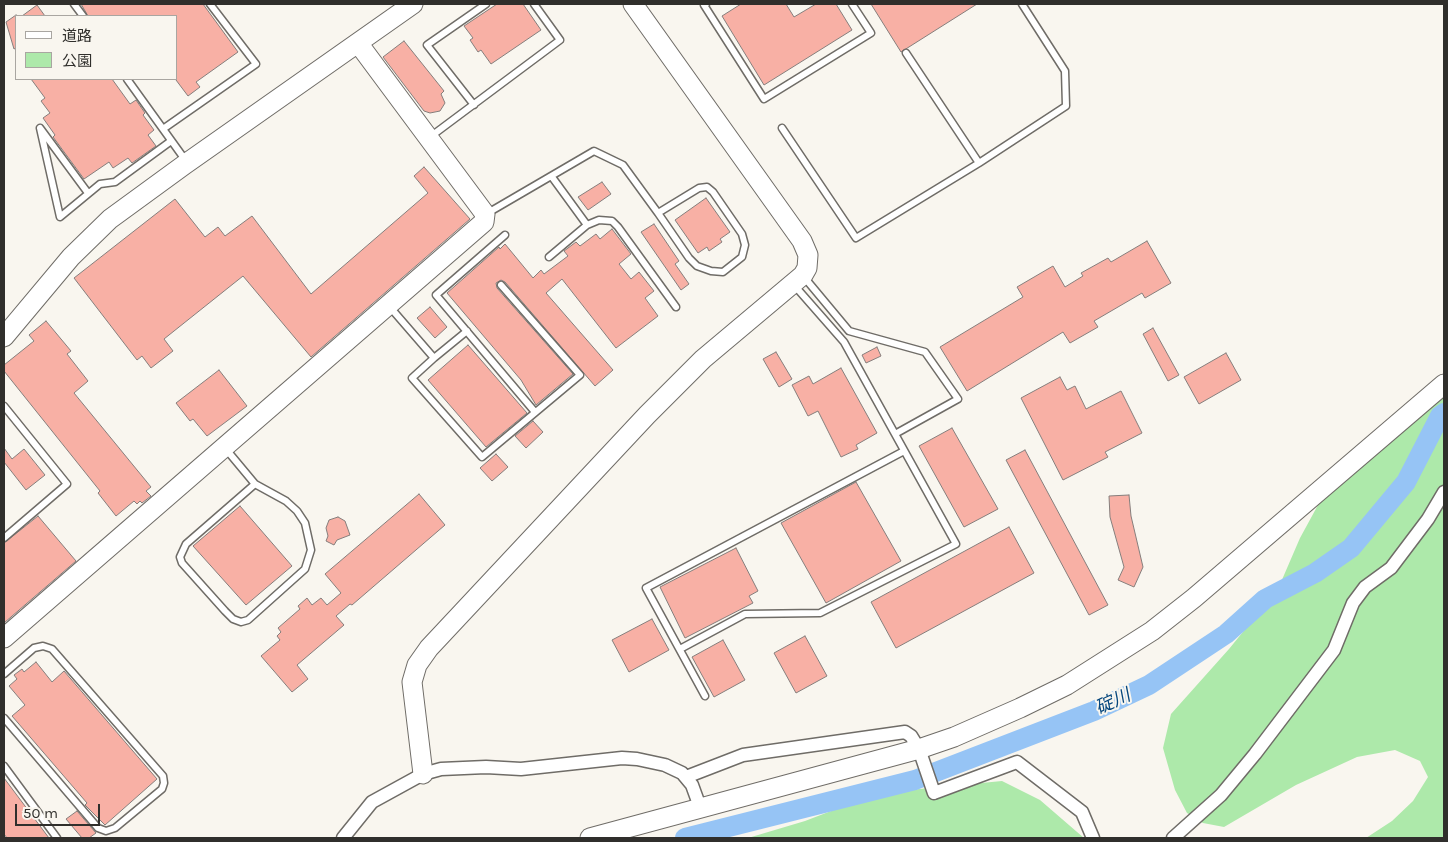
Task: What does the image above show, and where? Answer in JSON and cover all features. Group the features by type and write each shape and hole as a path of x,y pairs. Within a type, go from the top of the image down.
{"street":[{"path":"4,337 71,257 110,219 187,162 412,4"},
{"path":"423,774 412,682 416,665 647,415 703,359 798,280 807,268 808,256 802,240 633,4"},
{"path":"4,638 484,222 485,214 358,43"},
{"path":"590,838 700,807 921,756 954,737 1067,685 1152,631 1194,598 1444,384"},
{"path":"1173,838 1221,795 1255,754 1334,650 1353,603 1366,587 1392,568 1440,510 1444,492"},
{"path":"686,777 743,755 893,732 905,732 911,736 921,756 934,793 1017,762 1082,812 1093,838"},
{"path":"343,838 362,812 372,802 423,774 442,769 486,767 522,769 622,758 666,764 686,777 692,785 700,807"}],"lane":[{"path":"74,4 82,15"},
{"path":"163,129 256,64 210,4"},
{"path":"474,104 427,45 486,4"},
{"path":"429,138 560,40 534,4"},
{"path":"706,4 704,5 764,99 871,33 852,4"},
{"path":"782,128 856,238 979,163 1066,106 1066,71 1022,4"},
{"path":"906,53 979,163"},
{"path":"128,80 187,162"},
{"path":"88,193 40,128 60,217 100,184 114,182 171,141"},
{"path":"485,214 594,151 623,165 689,258 697,266 711,272 723,272 742,257 745,245 742,234 713,192 707,187 698,188 658,214"},
{"path":"552,177 586,226"},
{"path":"549,257 586,226 599,220 612,221 676,307"},
{"path":"505,235 436,295 535,412"},
{"path":"798,280 849,330 925,352 958,399 895,434"},
{"path":"680,649 745,614 820,613 956,544 844,342 798,280"},
{"path":"467,331 412,378 482,457 580,375 501,285"},
{"path":"388,305 434,358"},
{"path":"4,406 67,484 4,538"},
{"path":"224,447 255,484 286,501 296,511 305,523 310,550 305,569 248,620 241,622 233,619 225,611 182,564 180,557 186,544 255,484"},
{"path":"705,696 646,588 904,450"},
{"path":"4,674 34,648 43,646 52,649 163,776 162,790 115,828 106,830 98,828 4,718"},
{"path":"4,766 57,838"}],"green space":[{"path":"1444,378 1444,838 1366,838 1392,821 1413,801 1428,777 1420,761 1395,750 1357,757 1296,785 1224,827 1203,823 1187,813 1175,790 1163,748 1171,714 1229,649 1278,589 1300,538 1324,494"},
{"path":"1002,781 1040,800 1084,838 748,838 805,821 878,793"}],"building":[{"path":"81,4 203,4 238,52 196,82 200,87 188,96 176,80 178,80 178,15 87,15"},
{"path":"497,4 523,4 541,30 491,64 481,50 478,52 470,40 473,38 464,26"},
{"path":"741,4 786,4 794,17 816,4 836,4 852,30 764,85 722,16"},
{"path":"871,4 977,4 901,52"},
{"path":"37,5 44,15 23,15"},
{"path":"15,16 14,49 6,22"},
{"path":"404,41 444,91 441,94 445,103 440,111 430,113 424,111 383,57"},
{"path":"32,80 113,80 130,104 136,100 145,113 143,115 154,130 148,135 156,146 132,163 128,158 113,168 109,162 84,179 53,137 55,135 43,118 50,113 41,101 45,98"},
{"path":"424,167 470,219 311,357 243,276 164,339 173,351 151,368 142,356 137,360 74,278 175,199 205,237 218,227 225,236 252,216 311,294 428,193 414,176"},
{"path":"602,182 611,194 588,210 578,197"},
{"path":"706,198 730,232 720,239 722,242 709,251 707,247 698,253 675,220"},
{"path":"654,224 679,261 675,264 689,284 681,290 641,232"},
{"path":"612,229 631,254 619,264 631,279 639,272 654,291 645,298 658,316 616,348 562,279 546,293 613,370 595,386 505,282 501,280 496,283 497,288 573,374 536,405 521,380 447,293 499,247 500,249 505,244 533,278 541,270 544,274 568,256 564,251 576,242 580,246 596,234 600,239"},
{"path":"1147,241 1171,283 1145,298 1142,293 1094,321 1098,327 1070,343 1063,332 967,391 940,347 1023,297 1017,287 1053,266 1065,287 1083,276 1081,273 1108,258 1111,262"},
{"path":"430,307 447,327 435,338 417,318"},
{"path":"46,321 71,351 67,354 88,381 74,393 151,487 146,491 151,496 142,503 140,501 137,504 134,501 116,516 98,493 100,491 4,371 4,365 34,341 29,335"},
{"path":"1153,328 1179,375 1168,381 1143,334"},
{"path":"468,345 527,413 486,447 428,380"},
{"path":"877,347 881,356 866,363 862,355"},
{"path":"776,352 792,379 779,387 763,359"},
{"path":"1226,353 1241,380 1199,404 1184,377"},
{"path":"841,368 877,433 856,445 858,449 841,457 818,411 808,416 792,385 809,376 813,384"},
{"path":"219,370 247,406 207,436 193,419 190,421 176,403"},
{"path":"1060,377 1067,390 1075,386 1086,409 1121,391 1142,433 1105,452 1108,457 1063,480 1021,398"},
{"path":"533,421 543,432 526,448 515,436"},
{"path":"952,428 998,509 964,527 919,446"},
{"path":"4,448 12,459 24,449 45,475 26,490 4,462"},
{"path":"1025,450 1108,605 1089,615 1006,460"},
{"path":"496,454 508,467 492,481 480,468"},
{"path":"856,482 901,561 826,603 781,523"},
{"path":"419,494 445,525 352,605 350,604 336,616 344,625 297,665 308,679 292,692 261,656 280,640 277,636 281,632 278,628 300,609 298,606 307,598 312,605 321,598 327,605 341,593 325,574"},
{"path":"1129,495 1131,516 1143,567 1134,587 1118,580 1124,567 1110,517 1109,496"},
{"path":"240,506 292,566 246,605 193,546"},
{"path":"38,516 76,561 4,623 4,543"},
{"path":"338,517 345,521 350,535 337,540 334,545 326,541 328,536 326,528 329,520"},
{"path":"1009,527 1034,573 896,648 871,602"},
{"path":"736,548 758,591 749,596 753,603 685,638 660,587"},
{"path":"652,619 669,650 629,672 612,640"},
{"path":"805,636 827,676 796,693 774,653"},
{"path":"723,640 745,680 714,697 692,657"},
{"path":"36,662 52,682 64,671 157,779 105,825 85,805 87,803 12,716 25,705 9,686 17,679 14,675 22,669 24,672"},
{"path":"4,778 49,838 7,838 4,834"},
{"path":"77,811 96,833 89,838 82,838 66,819"}],"waterway":[{"name":"碇川","path":"685,838 915,780 1094,711 1149,685 1226,634 1265,599 1315,573 1351,548 1406,482 1440,416 1444,413"}]}
